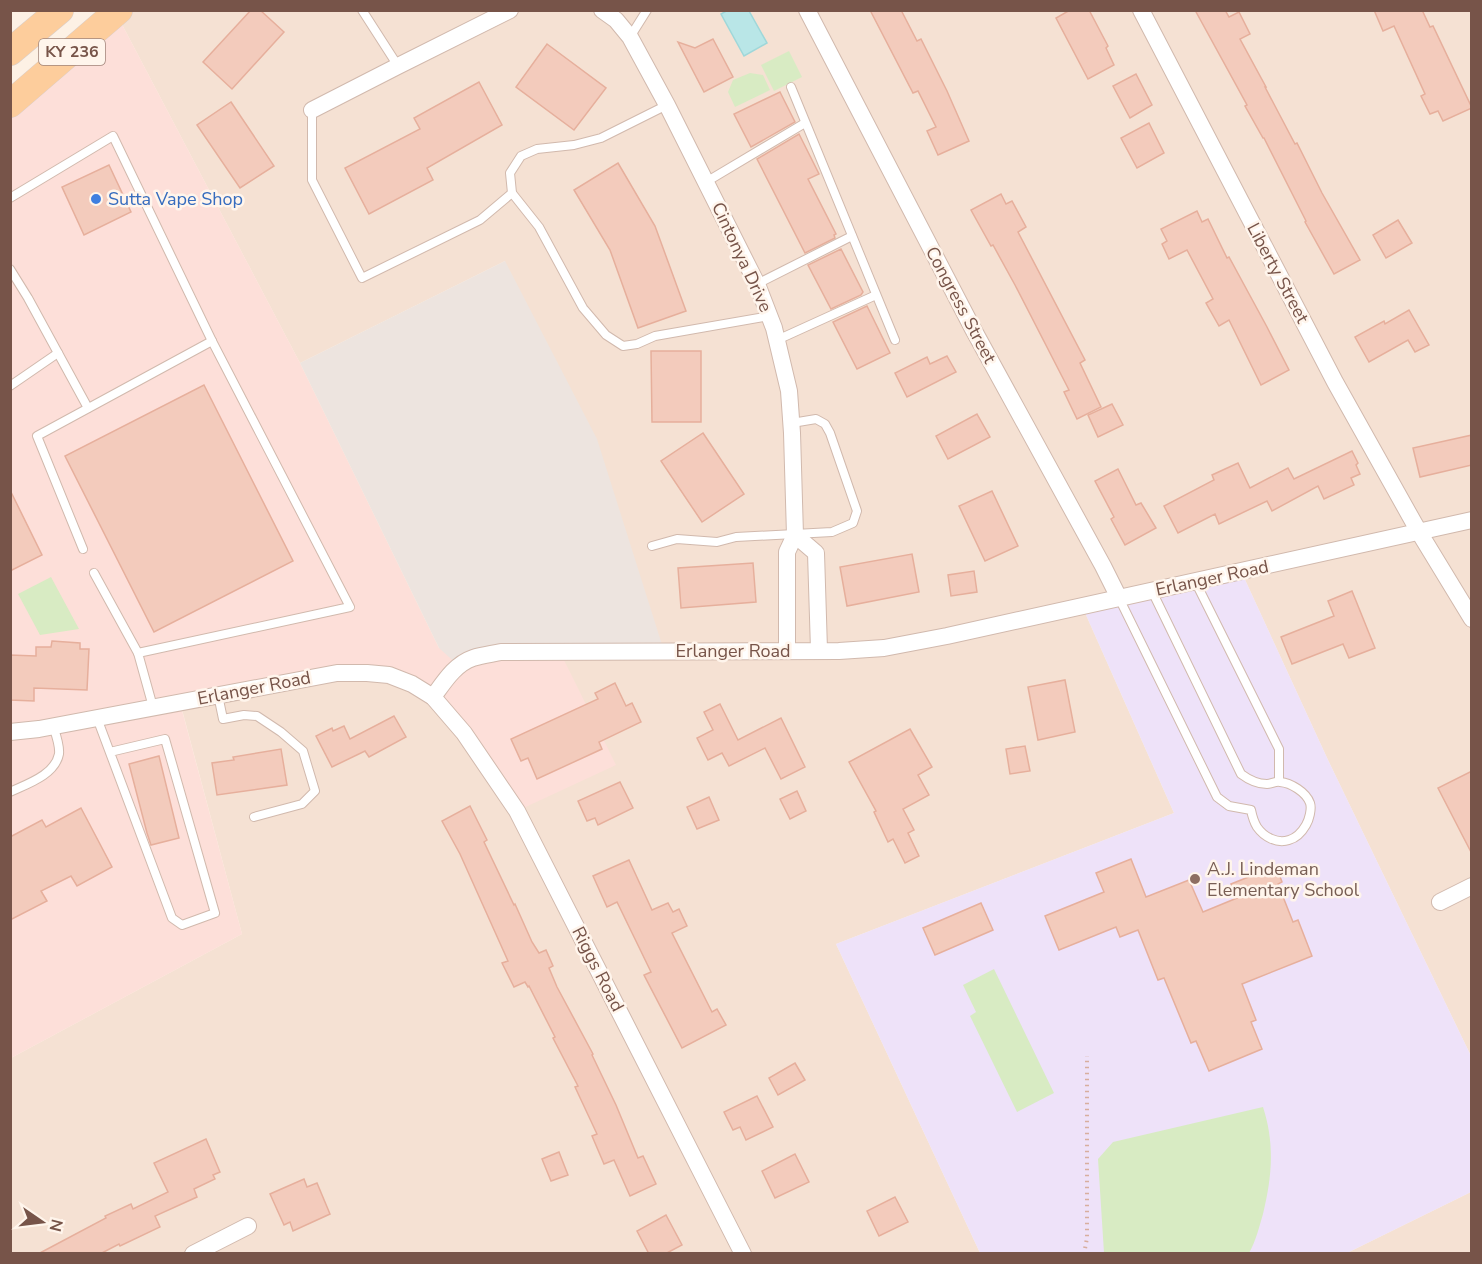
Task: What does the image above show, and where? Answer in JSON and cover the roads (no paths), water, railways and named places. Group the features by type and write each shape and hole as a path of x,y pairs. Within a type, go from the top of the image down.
{"main road":[{"name":"KY 236","path":"10,52 60,10"},
{"name":"KY 236","path":"10,104 119,10"}],"street":[{"path":"312,110 510,10"},
{"name":"Cintonya Drive","path":"602,10 616,20 630,37 667,105 757,284 777,340 789,391 792,423 795,535 788,552 787,650"},
{"name":"Congress Street","path":"807,10 973,329 1119,598"},
{"name":"Liberty Street","path":"1141,10 1335,382 1419,532 1472,619"},
{"name":"Erlanger Road","path":"10,732 337,673 390,675 412,684 433,697 448,676 471,658 501,652 839,651 884,648 1472,520"},
{"path":"795,535 816,553 819,650"},
{"name":"Riggs Road","path":"433,697 464,733 517,811 743,1254"},
{"path":"1440,902 1472,886"},
{"path":"193,1254 248,1226"}],"lane":[{"path":"362,10 398,66"},
{"path":"630,37 647,10"},
{"path":"791,87 895,340"},
{"path":"667,105 602,138 574,145 537,149 521,156 510,173 512,194 539,227 583,308 606,335 623,346 637,344 655,336 770,316"},
{"path":"312,110 312,180 362,278 480,220 512,194"},
{"path":"706,182 805,123"},
{"path":"10,198 113,136 212,341 350,607 138,653"},
{"path":"757,284 852,236"},
{"path":"10,269 88,408"},
{"path":"777,340 876,295"},
{"path":"82,549 37,436 212,341"},
{"path":"10,386 58,353"},
{"path":"652,546 677,539 717,542 736,537 832,532 853,523 857,511 825,424 816,419 792,423"},
{"path":"94,573 138,653 153,707"},
{"path":"1195,581 1279,749 1279,781"},
{"path":"1119,598 1217,797 1229,806 1251,810 1256,826 1265,836 1279,842 1299,835 1310,816 1310,803 1293,786 1279,781 1268,784 1250,781 1241,774 1152,591"},
{"path":"218,695 223,719 244,715 257,716 282,732 303,751 315,791 302,804 254,817"},
{"path":"97,718 172,918 182,925 215,913 165,739 110,752"},
{"path":"10,792 38,779 55,764 59,754 53,726"}],"water":[{"path":"728,10 749,11 767,43 744,56 721,14"}],"place":[{"name":"Sutta Vape Shop","path":"96,199"},
{"name":"A.J. Lindeman Elementary School","path":"1195,879"}]}
